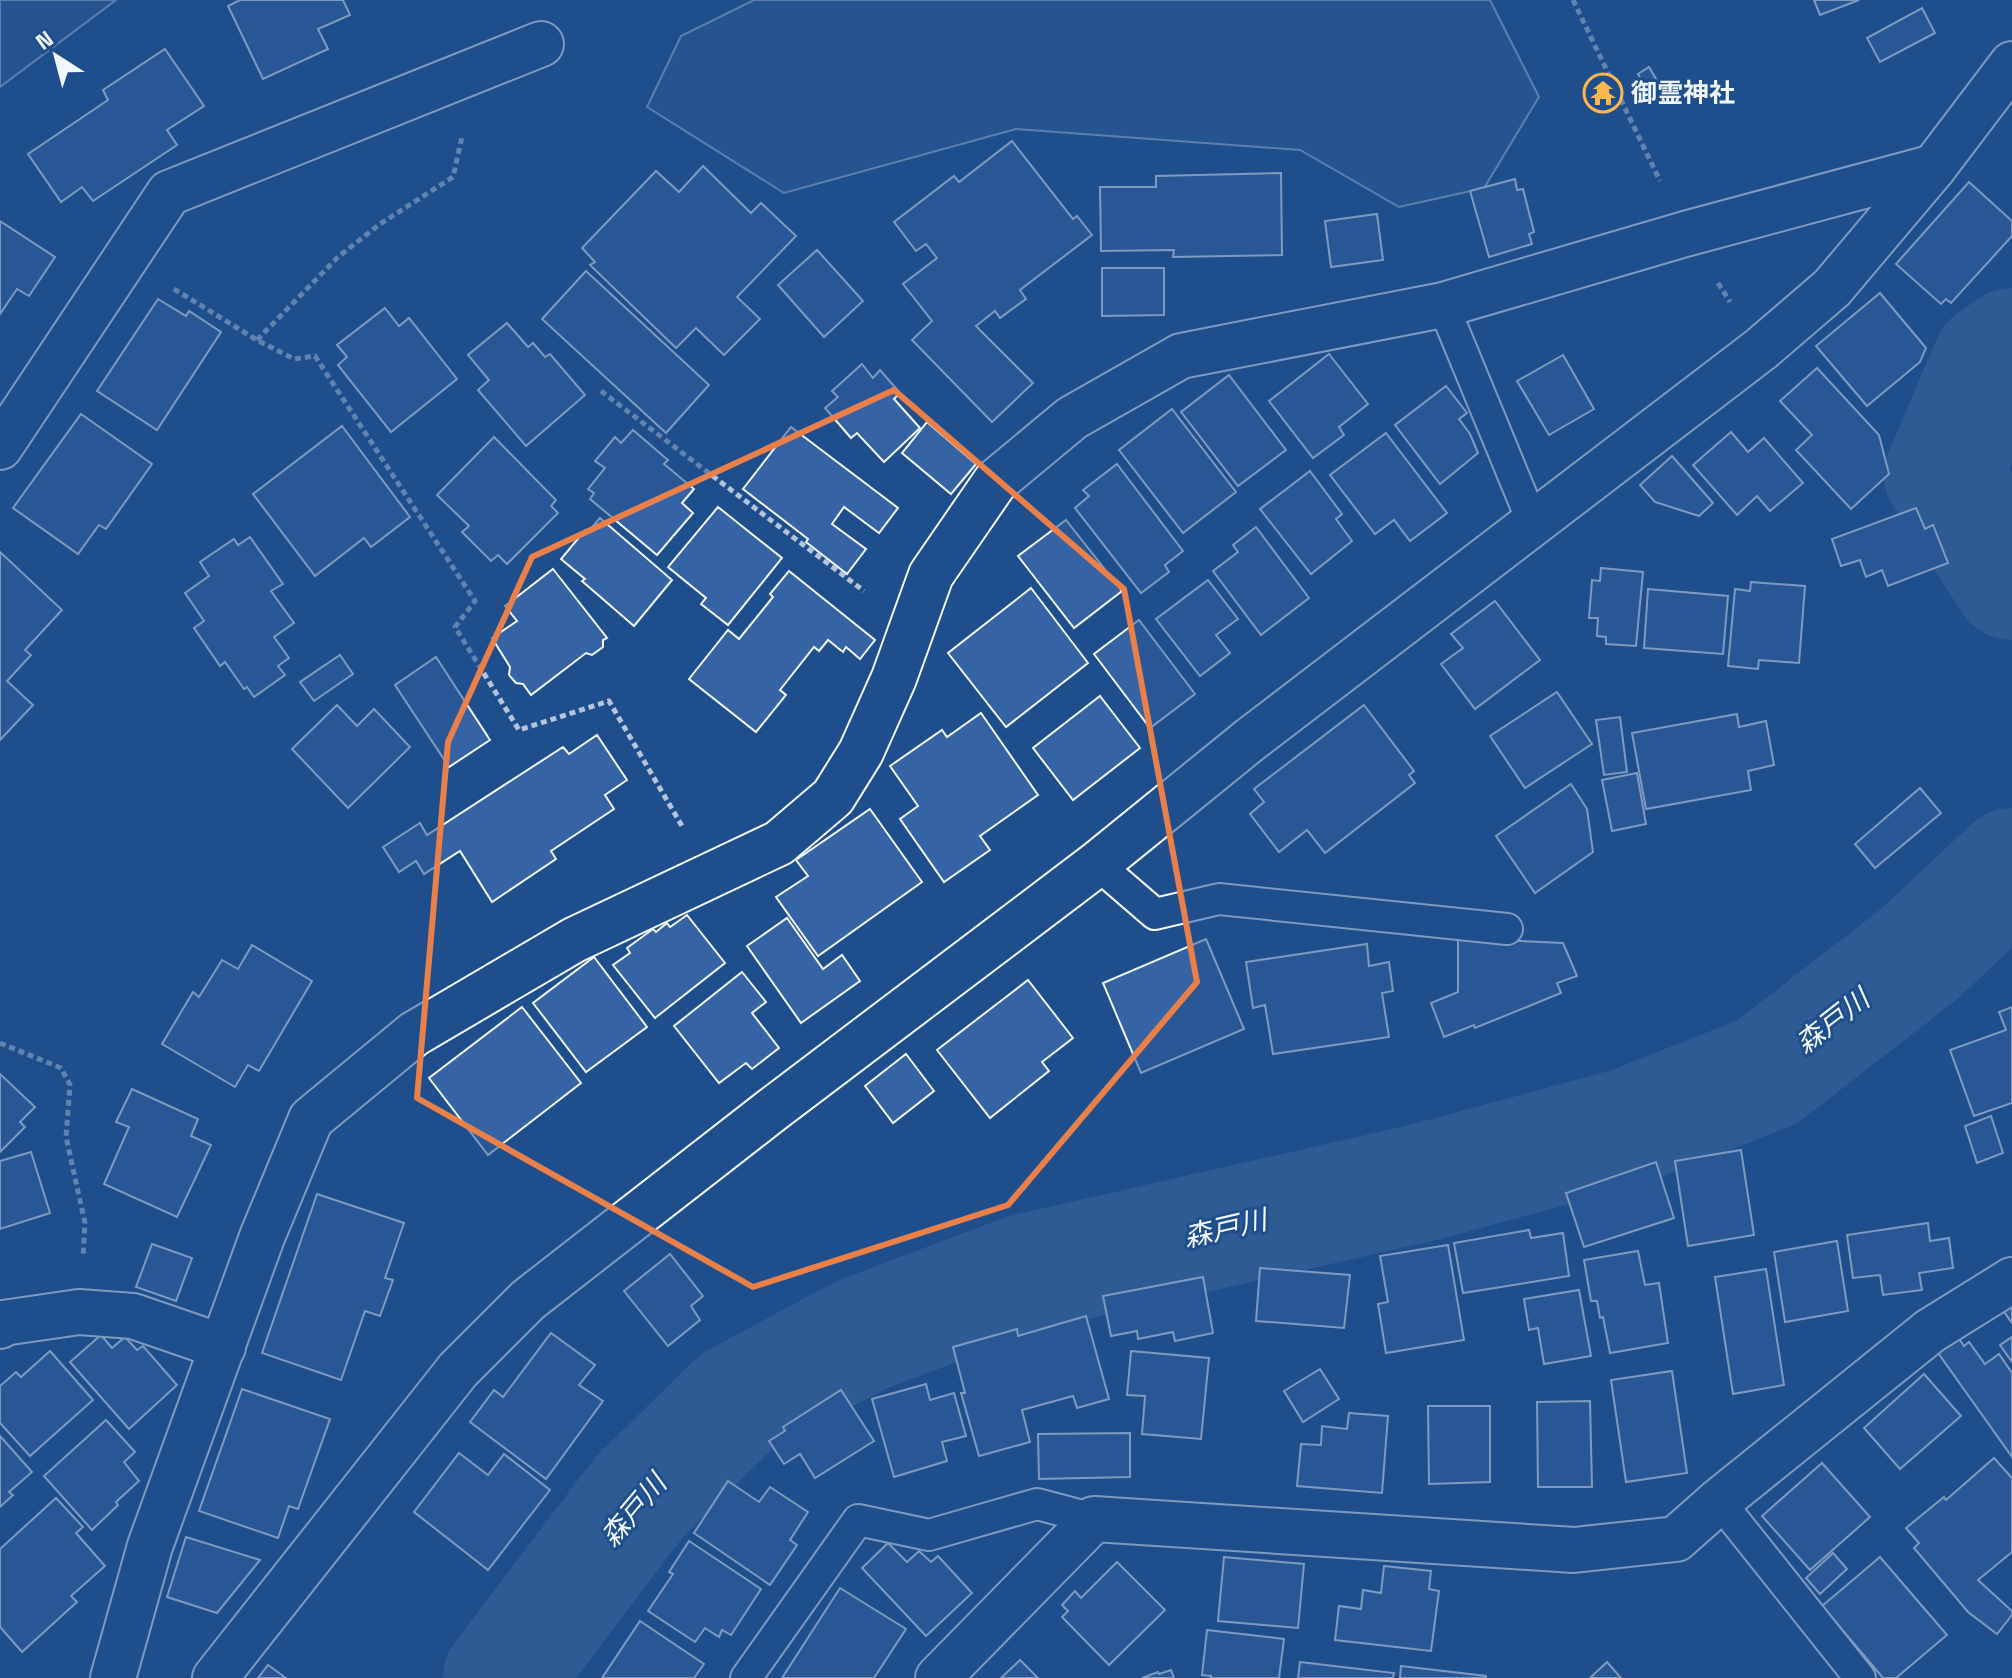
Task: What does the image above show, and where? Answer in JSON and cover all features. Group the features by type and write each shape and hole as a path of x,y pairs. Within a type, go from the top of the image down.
{"street":[{"path":"0,447 169,193 541,44"},
{"path":"215,1678 458,1370 528,1300 772,1110 1097,864 1251,739 1761,349 1832,288 1934,167 2012,64"},
{"path":"113,1678 150,1546 262,1237 311,1119 414,1034 574,940 779,843 833,797 861,752 894,678 931,575 995,482 1072,418 1181,356 1443,305 1685,234 1934,167"},
{"path":"938,1678 1094,1519 1574,1550 1676,1539 1930,1331 2012,1280"},
{"path":"0,1326 3,1323 79,1312 133,1316 223,1347"}],"lane":[{"path":"1443,305 1533,523"},
{"path":"1097,864 1155,914 1219,899 1507,929"},
{"path":"1719,1501 1860,1678"},
{"path":"746,1678 858,1520 929,1535 1037,1504 1094,1519"}],"path":[{"path":"1573,0 1622,102"},
{"path":"257,340 338,257 380,224 453,177 463,136 448,82"},
{"path":"125,259 257,340 294,359 315,356 475,601 455,627 519,730 609,701 711,875"},
{"path":"601,391 912,627"},
{"path":"0,1043 61,1068 70,1085 66,1137 85,1223 79,1312"}],"highlighted area":[{"path":"894,390 1124,589 1197,982 1008,1205 753,1287 417,1098 448,742 532,557"}],"shaded area":[{"path":"0,0 116,0 0,87"},
{"path":"754,0 1490,0 1539,97 1484,188 1399,207 1300,150 1016,129 784,193 647,107 681,36"}],"building":[{"path":"240,0 343,0 350,15 318,29 328,49 263,79 228,6"},
{"path":"1814,0 1859,0 1820,15"},
{"path":"1922,8 1935,33 1880,62 1867,38"},
{"path":"165,49 204,106 167,130 177,145 93,201 82,187 61,202 28,154 108,100 103,90"},
{"path":"1649,67 1659,84 1647,91 1638,74"},
{"path":"1012,141 1073,219 1077,216 1092,235 1020,290 1026,299 1000,318 995,311 976,326 1033,383 992,422 912,340 932,321 903,284 937,258 926,244 916,251 894,222 954,176 959,182"},
{"path":"703,166 751,213 761,203 796,236 737,297 760,319 724,355 696,328 676,348 590,265 595,262 582,248 656,171 679,192"},
{"path":"1281,173 1282,255 1173,257 1174,250 1101,251 1100,187 1156,187 1156,176"},
{"path":"1515,179 1517,190 1523,189 1534,232 1529,234 1532,244 1489,257 1470,191"},
{"path":"1969,182 2012,221 2012,236 1951,303 1946,299 1941,304 1896,264"},
{"path":"1377,214 1383,260 1331,267 1325,221"},
{"path":"0,221 55,257 29,296 17,289 0,314"},
{"path":"817,250 863,301 824,337 778,285"},
{"path":"1102,268 1164,268 1164,315 1102,316"},
{"path":"586,271 709,385 666,433 542,319"},
{"path":"1880,293 1926,348 1920,362 1867,406 1816,346"},
{"path":"158,299 186,316 189,311 221,332 157,430 97,391"},
{"path":"385,308 399,326 409,318 457,379 391,432 338,365 347,357 337,345"},
{"path":"507,323 528,347 533,343 545,357 550,354 585,395 526,446 478,390 489,380 468,355"},
{"path":"1329,354 1368,404 1339,427 1344,435 1313,458 1269,401"},
{"path":"1563,355 1594,409 1549,435 1517,381"},
{"path":"862,364 873,378 880,370 900,393 894,399 920,428 884,462 857,433 851,438 825,408 838,397 832,391"},
{"path":"1817,368 1879,435 1889,474 1851,509 1796,450 1812,435 1780,401"},
{"path":"1229,375 1286,450 1238,486 1181,412"},
{"path":"1446,386 1467,413 1459,419 1478,453 1440,484 1395,425"},
{"path":"1172,409 1236,492 1183,533 1119,450"},
{"path":"81,414 152,464 106,529 99,525 78,554 13,508"},
{"path":"927,422 976,464 951,494 902,453"},
{"path":"342,426 410,517 371,547 364,538 315,576 253,494"},
{"path":"791,427 898,508 879,533 844,507 832,524 866,549 847,574 806,542 808,539 743,489"},
{"path":"633,430 668,460 664,464 694,489 682,503 693,513 657,555 590,499 594,493 588,489 605,468 595,461 615,437 621,443"},
{"path":"1731,432 1748,452 1764,438 1803,483 1770,511 1757,496 1737,515 1693,465"},
{"path":"1386,433 1447,513 1410,541 1394,520 1375,534 1330,475"},
{"path":"494,437 556,500 551,506 558,513 507,564 498,555 491,561 462,532 469,526 437,495"},
{"path":"1672,456 1713,503 1699,516 1655,502 1640,485"},
{"path":"1117,464 1183,551 1165,565 1169,572 1141,593 1075,508 1089,496 1083,490"},
{"path":"1310,471 1342,514 1336,519 1352,541 1311,574 1260,509"},
{"path":"718,507 782,558 728,625 701,604 706,598 668,567"},
{"path":"1916,508 1925,529 1933,525 1948,563 1888,586 1882,570 1866,577 1860,560 1841,566 1832,539"},
{"path":"600,518 672,580 634,626 561,559 585,530 588,532"},
{"path":"1066,520 1122,591 1074,628 1018,556"},
{"path":"1256,527 1309,598 1261,635 1213,571 1238,552 1233,545"},
{"path":"250,537 283,584 271,591 294,623 274,637 289,658 278,666 285,675 254,697 247,687 244,689 225,662 220,666 194,628 204,621 185,593 209,576 200,562 234,539 238,545"},
{"path":"0,552 62,610 25,650 31,655 7,681 33,705 0,740"},
{"path":"1601,568 1643,572 1636,646 1606,644 1606,637 1597,636 1598,618 1589,618 1592,580 1600,581"},
{"path":"553,569 607,638 603,640 603,647 592,655 586,653 531,695 523,684 516,683 509,675 510,667 492,638 517,621 505,606"},
{"path":"789,571 875,640 860,659 846,647 843,652 828,640 819,651 814,647 780,690 786,695 756,732 689,679 728,630 739,639 773,597 770,594"},
{"path":"1208,580 1238,619 1216,635 1230,653 1200,676 1156,619"},
{"path":"1751,582 1805,586 1799,663 1759,660 1758,669 1728,666 1735,589 1750,591"},
{"path":"1031,588 1088,663 1006,727 948,653"},
{"path":"1648,589 1728,596 1723,654 1644,648"},
{"path":"1495,601 1540,660 1475,709 1441,664 1463,648 1451,634"},
{"path":"1139,620 1195,694 1150,728 1094,654"},
{"path":"340,655 353,674 314,701 300,682"},
{"path":"436,657 490,740 449,767 395,685"},
{"path":"1557,692 1592,744 1525,788 1490,736"},
{"path":"1100,696 1140,748 1073,800 1033,748"},
{"path":"337,705 357,726 374,709 410,747 348,808 292,749"},
{"path":"1364,705 1414,771 1409,775 1415,783 1325,853 1307,830 1279,852 1250,814 1264,802 1254,789"},
{"path":"981,713 1038,795 980,836 990,850 944,882 900,819 918,806 890,766 942,730 947,737"},
{"path":"1737,714 1739,727 1766,721 1774,765 1748,771 1751,790 1646,809 1632,733"},
{"path":"1620,717 1627,772 1604,775 1596,720"},
{"path":"597,735 627,780 605,795 614,809 551,851 556,859 492,902 460,851 424,874 416,861 399,872 383,847 420,823 427,835 563,747 569,754"},
{"path":"1637,773 1646,824 1612,831 1602,780"},
{"path":"1571,784 1587,809 1593,852 1535,893 1496,836"},
{"path":"1920,788 1941,813 1875,868 1855,844"},
{"path":"870,809 922,882 818,956 776,897 808,876 796,860"},
{"path":"687,915 725,963 655,1018 613,965 630,953 627,948 653,929 656,932 667,923 670,927"},
{"path":"787,918 823,969 842,955 860,981 801,1023 747,946"},
{"path":"1458,938 1563,943 1577,976 1557,983 1561,993 1475,1028 1474,1025 1444,1037 1431,1003 1458,992"},
{"path":"1206,939 1244,1029 1141,1073 1103,983"},
{"path":"1367,944 1369,966 1389,962 1393,991 1382,993 1389,1037 1273,1054 1265,1005 1253,1008 1246,962"},
{"path":"252,945 312,981 259,1071 248,1065 235,1087 162,1044 193,992 199,997 222,960 238,969"},
{"path":"594,957 647,1027 586,1072 533,1003"},
{"path":"742,972 766,1002 752,1013 779,1048 752,1069 746,1063 719,1083 674,1026"},
{"path":"1028,980 1073,1038 1042,1062 1049,1071 990,1118 937,1050"},
{"path":"522,1007 581,1083 488,1155 429,1078"},
{"path":"2012,1007 2012,1103 1974,1116 1950,1050 2006,1030 1999,1012"},
{"path":"906,1054 934,1091 893,1123 865,1086"},
{"path":"0,1074 35,1107 20,1122 25,1127 0,1152"},
{"path":"132,1089 198,1119 191,1136 211,1145 177,1217 104,1184 129,1127 116,1122"},
{"path":"1991,1116 2003,1153 1977,1163 1965,1126"},
{"path":"1741,1150 1754,1235 1688,1246 1675,1161"},
{"path":"31,1152 50,1213 0,1229 0,1161"},
{"path":"1656,1162 1674,1218 1584,1247 1566,1193"},
{"path":"317,1194 404,1223 385,1278 393,1280 380,1316 365,1311 341,1380 262,1353"},
{"path":"1928,1223 1930,1241 1949,1238 1953,1268 1919,1273 1922,1290 1883,1295 1880,1275 1853,1278 1847,1235"},
{"path":"1529,1230 1531,1238 1563,1233 1569,1276 1463,1293 1454,1243"},
{"path":"1837,1241 1848,1311 1785,1322 1774,1252"},
{"path":"152,1244 192,1258 176,1301 136,1287"},
{"path":"1448,1245 1464,1340 1386,1353 1378,1304 1388,1302 1380,1256"},
{"path":"1638,1251 1645,1285 1659,1283 1668,1343 1610,1353 1603,1317 1600,1318 1597,1301 1591,1301 1584,1260"},
{"path":"670,1254 703,1296 691,1306 700,1320 668,1346 624,1291"},
{"path":"1260,1268 1350,1275 1344,1328 1256,1321"},
{"path":"1766,1269 1784,1385 1733,1394 1715,1277"},
{"path":"1203,1277 1213,1333 1175,1341 1173,1332 1138,1339 1137,1331 1111,1336 1103,1296"},
{"path":"1579,1290 1591,1356 1544,1364 1538,1328 1529,1330 1524,1299"},
{"path":"2012,1292 2012,1323 1997,1302"},
{"path":"1086,1316 1109,1399 1077,1408 1073,1396 1022,1410 1030,1442 979,1456 961,1393 965,1393 953,1347 1017,1329 1018,1336"},
{"path":"551,1333 595,1365 579,1385 603,1401 546,1479 470,1422 494,1390 503,1397"},
{"path":"101,1335 112,1348 125,1337 137,1350 143,1346 177,1385 129,1429 70,1362"},
{"path":"1957,1336 1964,1346 1969,1342 1985,1364 1999,1354 2012,1373 2012,1457 1936,1350"},
{"path":"2012,1337 2012,1362 2000,1345"},
{"path":"50,1351 93,1400 30,1456 0,1423 0,1386 16,1372 21,1377"},
{"path":"1131,1351 1209,1358 1201,1439 1142,1434 1145,1396 1127,1395"},
{"path":"1320,1369 1339,1399 1303,1422 1284,1391"},
{"path":"1672,1371 1687,1473 1626,1482 1611,1380"},
{"path":"1924,1374 1961,1416 1900,1469 1864,1428"},
{"path":"926,1384 930,1400 954,1393 966,1436 942,1442 947,1461 894,1477 872,1399"},
{"path":"242,1389 330,1419 298,1509 289,1506 278,1538 199,1511"},
{"path":"841,1390 874,1441 815,1478 800,1454 784,1464 769,1441 785,1431 783,1427"},
{"path":"1590,1401 1592,1487 1538,1487 1537,1402"},
{"path":"1428,1406 1490,1406 1490,1482 1429,1484"},
{"path":"1349,1413 1388,1416 1382,1493 1297,1486 1301,1444 1321,1445 1322,1426 1347,1429"},
{"path":"106,1420 135,1452 124,1462 139,1481 92,1530 44,1476"},
{"path":"1130,1433 1130,1477 1039,1479 1038,1434"},
{"path":"0,1436 32,1472 9,1492 13,1495 0,1507"},
{"path":"459,1453 488,1475 504,1454 550,1490 488,1570 414,1512"},
{"path":"1994,1458 2012,1478 2012,1552 1978,1580 2012,1611 1997,1634 1968,1612 1914,1548 1919,1543 1906,1528 1944,1497 1946,1500"},
{"path":"1822,1463 1870,1517 1810,1570 1762,1516"},
{"path":"728,1481 759,1502 770,1487 808,1512 790,1540 797,1545 770,1585 694,1533"},
{"path":"56,1498 83,1527 76,1533 105,1566 71,1596 77,1602 22,1652 0,1627 0,1549"},
{"path":"186,1537 260,1560 217,1613 167,1597"},
{"path":"689,1541 761,1589 731,1635 722,1630 719,1637 705,1628 695,1642 648,1611 673,1574 669,1572"},
{"path":"888,1543 907,1562 919,1551 931,1562 938,1556 972,1593 926,1636 862,1568"},
{"path":"1833,1553 1847,1569 1820,1594 1806,1578"},
{"path":"1224,1557 1304,1564 1298,1628 1218,1621"},
{"path":"1880,1557 1947,1635 1896,1678 1883,1678 1822,1606"},
{"path":"1117,1562 1165,1610 1109,1665 1062,1617 1068,1611 1062,1605 1075,1591 1081,1598"},
{"path":"1384,1566 1431,1571 1429,1589 1439,1591 1431,1651 1335,1640 1339,1606 1361,1609 1363,1590 1381,1593"},
{"path":"840,1588 906,1629 874,1678 782,1678"},
{"path":"640,1621 704,1664 694,1678 602,1678"},
{"path":"1207,1630 1284,1639 1279,1678 1211,1678 1202,1675"},
{"path":"1020,1660 1038,1678 1001,1678"},
{"path":"1300,1662 1394,1673 1393,1678 1298,1678"},
{"path":"1607,1662 1621,1678 1590,1678"},
{"path":"268,1665 286,1678 258,1678"},
{"path":"1401,1666 1486,1676 1486,1678 1400,1678"},
{"path":"1171,1670 1174,1678 1142,1678 1158,1672"}],"waterway":[{"name":"森戸川","path":"2012,347 1991,362 1943,475 2012,581"},
{"name":"森戸川","path":"502,1678 640,1496 736,1402 861,1335 1025,1273 1421,1183 1628,1127 1767,1072 1918,955 2012,867"}],"place":[{"name":"御霊神社","path":"1603,93"}]}
